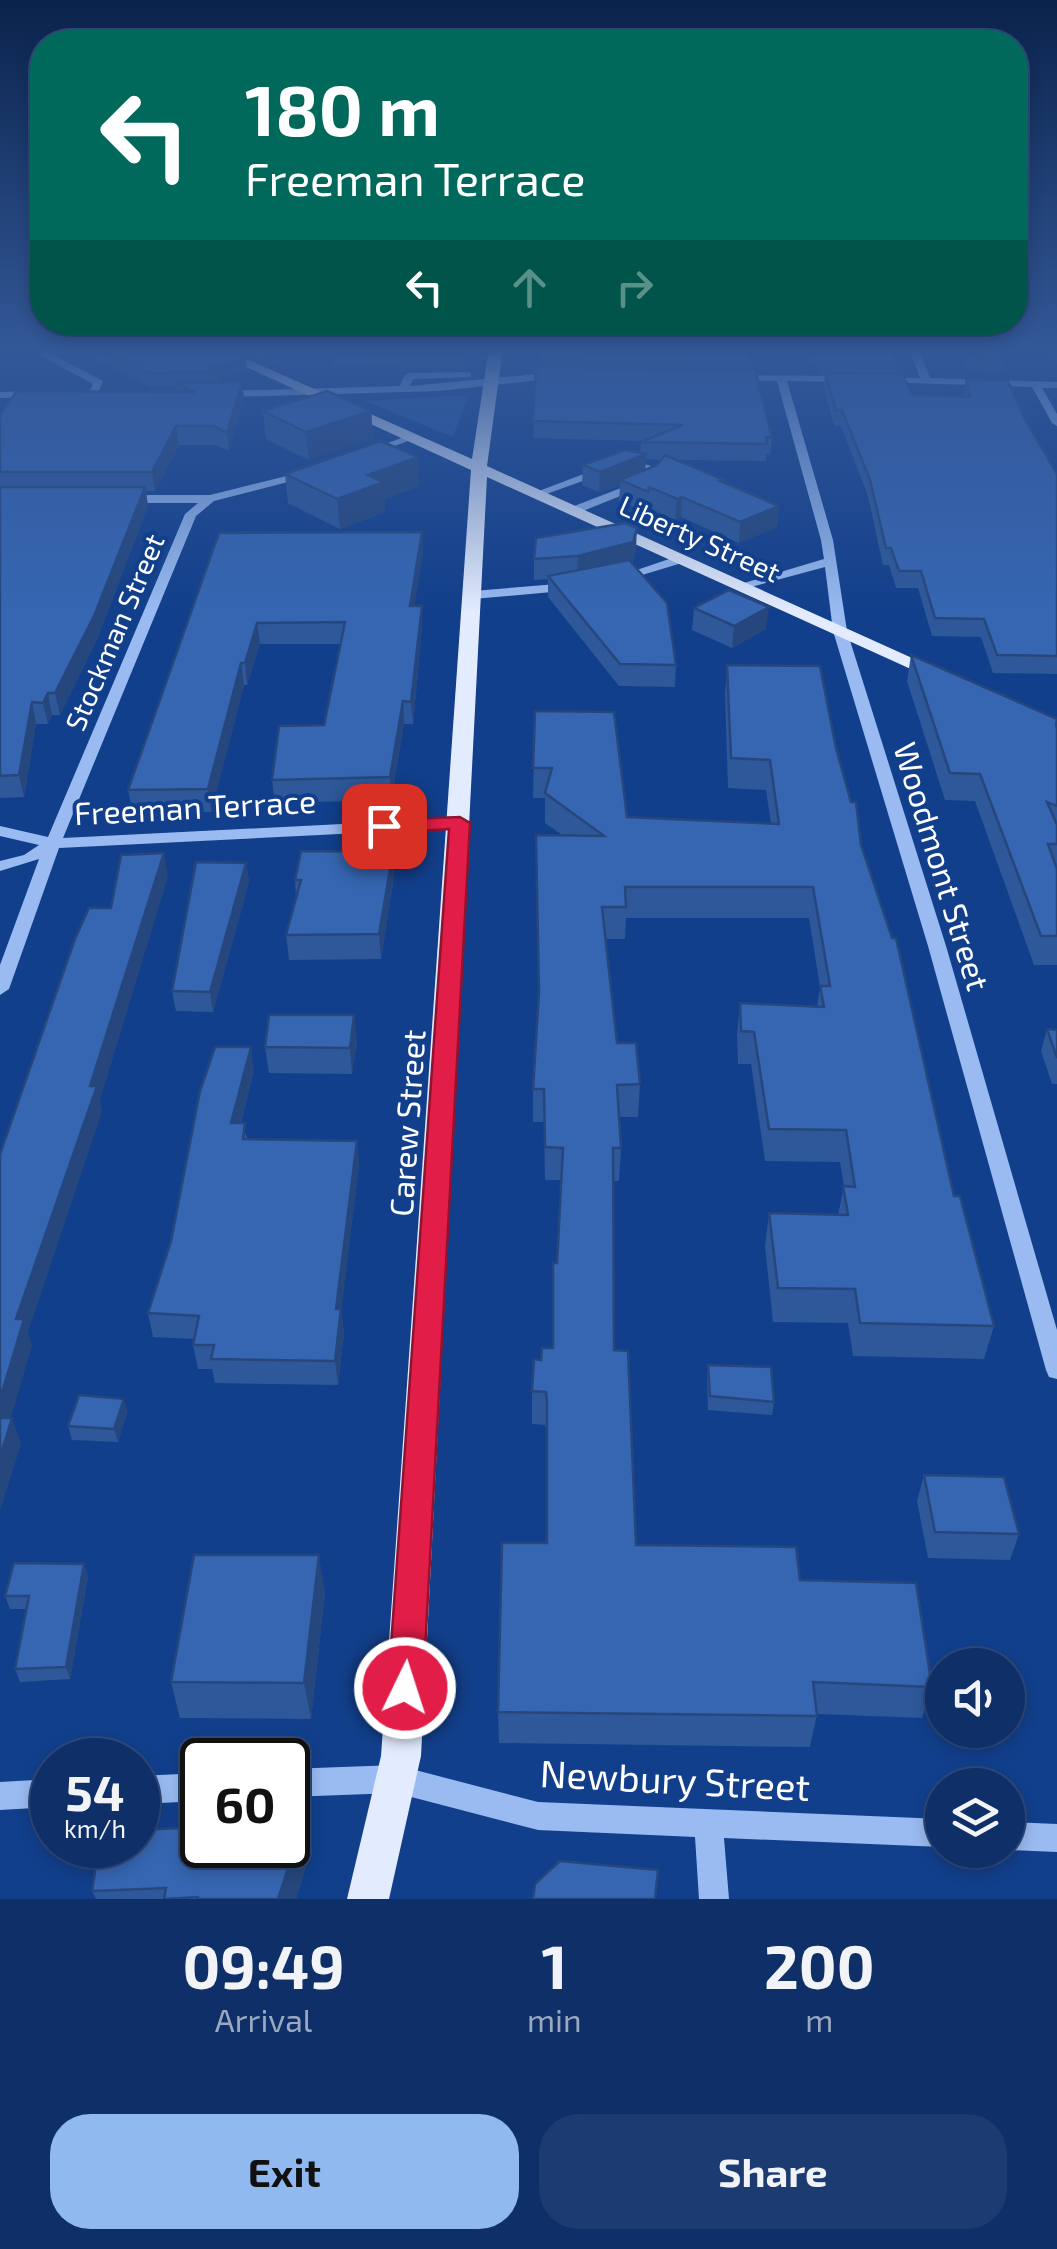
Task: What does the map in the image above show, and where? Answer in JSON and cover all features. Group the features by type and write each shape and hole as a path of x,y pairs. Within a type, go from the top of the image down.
{"main road":[{"name":"Liberty Street","path":"408,437 958,684"},
{"name":"Carew Street","path":"368,1899 401,1756 484,437"}],"street":[{"name":"Woodmont Street","path":"797,437 831,562 840,631 1046,1295 1057,1370"},
{"path":"359,456 411,438"},
{"path":"537,494 623,462 658,469 651,480 573,511"},
{"path":"105,498 210,499 322,469"},
{"name":"Stockman Street","path":"0,989 53,843 191,514 210,499"},
{"path":"600,581 681,559"},
{"path":"740,586 831,562"},
{"path":"473,595 522,594 584,584"},
{"name":"Freeman Terrace","path":"0,830 53,843 460,823"},
{"name":"Freeman Terrace","path":"0,866 30,858 53,843"},
{"name":"Newbury Street","path":"310,1783 396,1778 538,1816 925,1832"},
{"path":"0,1796 30,1794"},
{"path":"709,1823 714,1899"},
{"path":"1025,1837 1057,1838"}],"building":[{"path":"0,437 170,437 152,472 0,472"},
{"path":"654,437 772,437 766,437 767,444 641,442"},
{"path":"853,437 1035,437 1057,474 1057,656 997,655 984,619 935,618 921,571 899,571 891,548 886,548 870,480"},
{"path":"381,441 418,457 368,475 384,482 337,499 285,474"},
{"path":"625,450 646,454 600,472 583,465"},
{"path":"665,455 779,506 740,522 682,497 677,499 649,487 648,492 620,480 657,465"},
{"path":"0,487 145,487 94,616 55,693 48,693 43,703 32,702 19,775 0,776"},
{"path":"625,523 637,528 633,542 578,556 534,559 536,538"},
{"path":"422,532 410,606 422,606 411,702 403,701 390,777 272,780 279,726 324,725 345,622 257,623 245,663 241,663 208,789 128,790 219,533"},
{"path":"629,560 667,603 676,665 620,664 548,576"},
{"path":"729,590 769,607 734,626 694,608"},
{"path":"911,655 1057,719 1057,806 1047,802 1057,825 1057,844 1048,844 1057,869 1057,936 1041,936 980,774 950,773"},
{"path":"727,665 820,666 836,748 851,802 856,802 861,845 892,938 896,938 954,1196 960,1196 994,1326 860,1323 855,1289 778,1288 769,1213 848,1215 843,1186 855,1187 846,1130 769,1129 754,1032 741,1031 740,1003 824,1007 820,986 830,986 813,887 625,887 626,907 602,907 617,1043 636,1043 640,1084 617,1085 621,1148 613,1148 614,1350 628,1351 636,1545 796,1547 800,1580 916,1583 926,1648 925,1687 813,1682 817,1716 498,1712 502,1543 547,1543 547,1401 546,1392 532,1391 534,1359 541,1360 542,1348 553,1348 553,1263 557,1263 563,1148 545,1147 544,1089 533,1089 539,992 536,835 604,836 545,793 552,768 533,768 535,711 614,712 627,817 779,824 770,760 731,758"},
{"path":"301,851 393,852 379,934 286,935 301,880 295,880"},
{"path":"164,853 90,1086 97,1086 16,1319 24,1319 0,1399 0,1154 89,908 111,908 121,855"},
{"path":"196,862 246,863 210,992 172,991"},
{"path":"269,1015 354,1015 350,1048 265,1047"},
{"path":"1047,1029 1057,1030 1057,1058"},
{"path":"215,1047 251,1047 231,1123 245,1123 243,1139 357,1141 336,1309 341,1309 335,1361 211,1359 214,1345 193,1345 199,1316 148,1313 171,1241 200,1091"},
{"path":"708,1365 771,1367 774,1402 710,1396"},
{"path":"79,1395 124,1399 114,1429 68,1426"},
{"path":"0,1418 12,1418 0,1457"},
{"path":"924,1475 1004,1477 1019,1534 935,1532"},
{"path":"194,1555 319,1555 304,1683 171,1682"},
{"path":"14,1563 84,1564 66,1667 15,1669 29,1596 5,1596"},
{"path":"180,1828 180,1868 288,1868 278,1899 164,1899 166,1888 92,1891 96,1868 160,1868 160,1829"},
{"path":"560,1861 658,1870 655,1899 533,1899 535,1884"}],"route":[{"path":"384,826 460,823 405,1688"}]}
